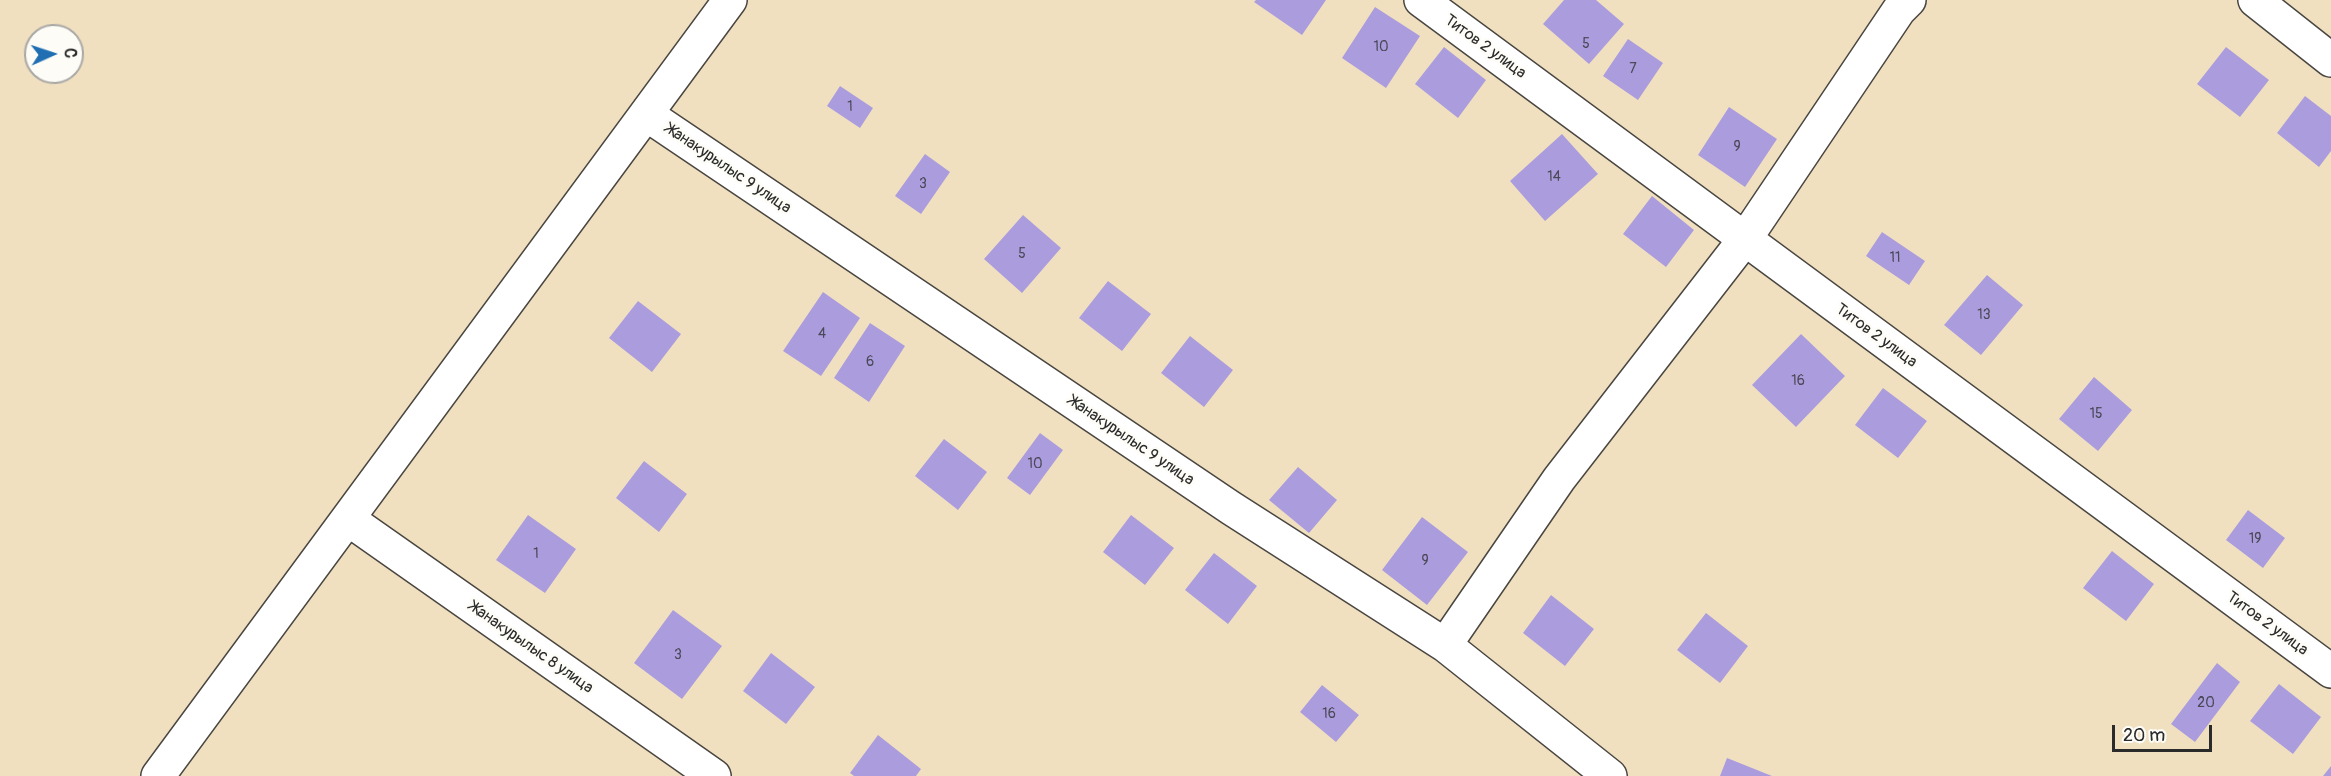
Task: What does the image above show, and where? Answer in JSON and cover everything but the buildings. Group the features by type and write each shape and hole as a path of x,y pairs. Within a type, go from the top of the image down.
{"street":[{"path":"158,776 730,0"},
{"name":"Титов 2 улица","path":"1421,0 2331,671"},
{"path":"1445,645 1559,479 1745,239 1899,10 1909,0"},
{"path":"2254,0 2331,60"},
{"name":"Жанакурылыс 9 улица","path":"646,114 1231,508 1445,645 1610,776"},
{"name":"Жанакурылыс 8 улица","path":"348,519 714,776"}]}
